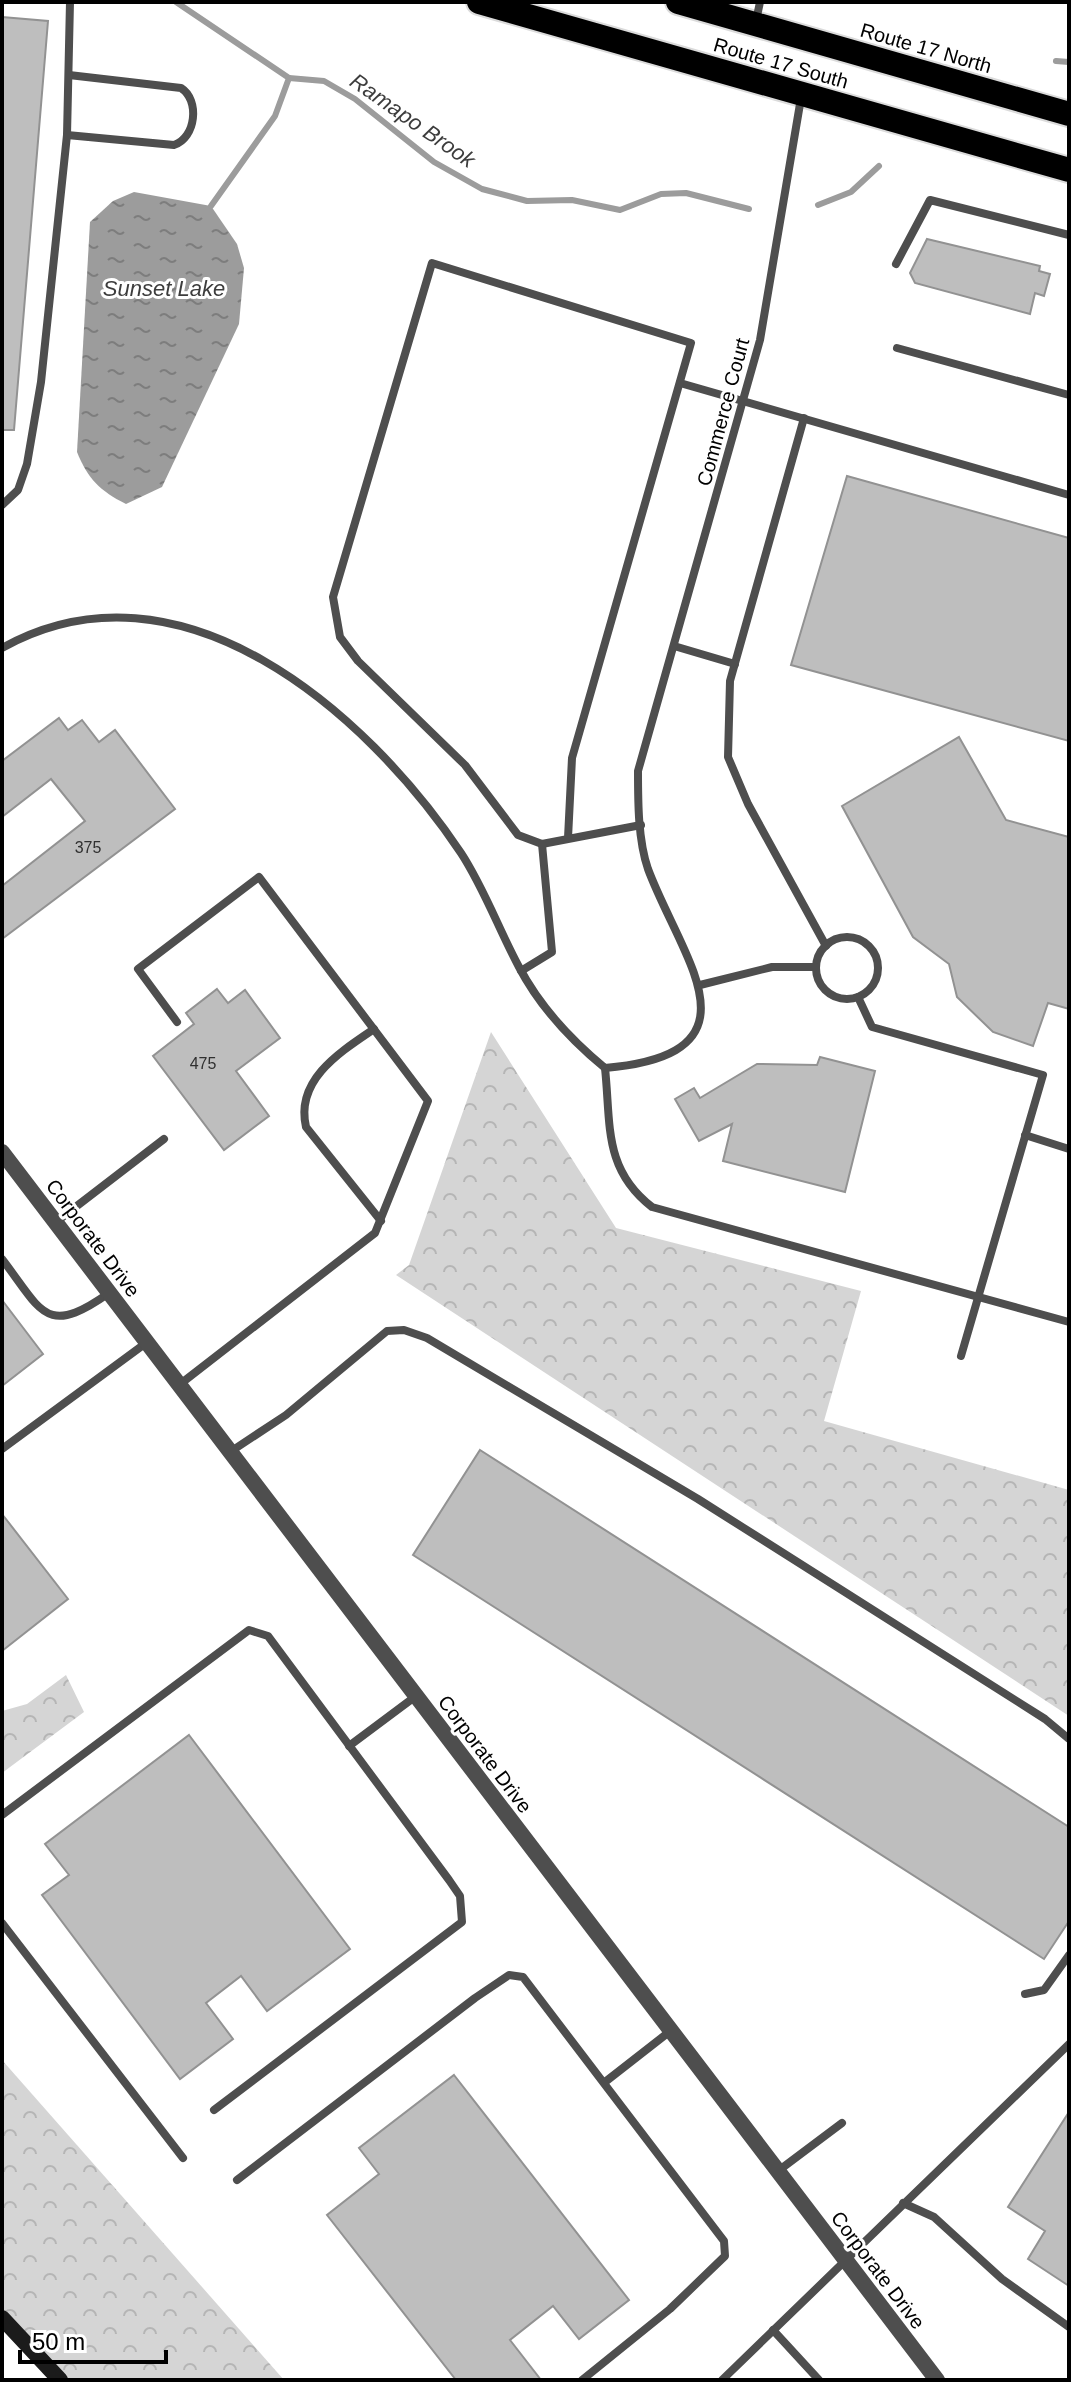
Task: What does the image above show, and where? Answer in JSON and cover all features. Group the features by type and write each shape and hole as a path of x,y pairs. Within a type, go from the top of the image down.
{"highway":[{"name":"Route 17 South","path":"479,2 1069,170"},
{"name":"Route 17 North","path":"678,2 758,13 1069,114"}],"street":[{"name":"Corporate Drive","path":"2,1152 669,2032 937,2380"},
{"path":"2,2318 54,2378"}],"lane":[{"path":"2,505 18,490 34,423 67,135 70,2"},
{"path":"67,135 174,145 183,142 190,132 193,103 189,93 181,88 69,75"},
{"name":"Commerce Court","path":"700,985 647,866 638,771 760,340 802,94"},
{"path":"896,264 930,200 1069,235"},
{"path":"568,838 572,758 691,343 432,263 333,597 340,637 358,661 465,765 518,835 542,844 641,825"},
{"path":"897,348 1069,395"},
{"path":"680,383 1069,495"},
{"path":"804,418 735,664 728,698 728,757 748,804 826,946"},
{"path":"2,648 28,634 74,620 122,617 211,634 265,661 328,703 380,751 461,854 521,971 569,1038 605,1068 612,1156 632,1191 652,1207 1069,1322"},
{"path":"674,646 735,664"},
{"path":"521,971 552,952 542,844"},
{"path":"177,1022 138,969 259,877 428,1101 375,1233 178,1385"},
{"path":"849,937 870,947 876,957 876,981 858,997 835,996 818,979 816,967 826,946 849,937"},
{"path":"605,1068 668,1058 684,1044 700,1018 700,985 772,967 816,967"},
{"path":"858,997 872,1027 1043,1075 961,1356"},
{"path":"374,1029 330,1061 305,1098 303,1112 306,1127 381,1221"},
{"path":"1025,1135 1069,1149"},
{"path":"55,1222 164,1139"},
{"path":"2,1259 36,1304 46,1314 58,1318 88,1308 109,1293"},
{"path":"230,1452 286,1415 387,1331 404,1330 427,1338 711,1507 1045,1719 1069,1739"},
{"path":"2,1449 146,1343"},
{"path":"2,1815 249,1630 268,1636 460,1896 462,1922 214,2110"},
{"path":"349,1746 416,1696"},
{"path":"2,1923 183,2158"},
{"path":"1025,1994 1044,1990 1069,1955"},
{"path":"237,2180 509,1975 523,1977 724,2241 725,2256 670,2309 582,2380"},
{"path":"605,2082 669,2032"},
{"path":"722,2380 844,2258 1069,2044"},
{"path":"777,2172 842,2123"},
{"path":"903,2203 934,2217 1002,2279 1069,2327"},
{"path":"773,2330 819,2380"}],"green space":[{"path":"491,1032 616,1228 861,1291 824,1421 1069,1490 1069,1716 396,1275 409,1265"},
{"path":"66,1675 84,1712 2,1773 2,1711 27,1704"},
{"path":"2,2060 284,2380 63,2380 2,2314"}],"water":[{"name":"Sunset Lake","path":"134,192 211,206 237,244 244,268 239,324 162,487 126,504 96,483 77,452 90,222 113,201"}],"building":[{"path":"2,17 48,21 14,430 2,430"},
{"path":"927,239 1040,266 1039,271 1050,274 1044,296 1035,293 1030,314 915,283 910,273"},
{"path":"847,476 1069,538 1069,741 791,665"},
{"path":"59,718 68,730 82,720 99,742 115,730 175,809 2,939 2,886 85,821 51,779 2,817 2,761"},
{"path":"959,737 1006,820 1069,837 1069,1009 1048,1003 1033,1046 993,1032 957,997 949,964 913,937 842,806"},
{"path":"217,989 228,1003 245,990 280,1038 236,1071 269,1116 224,1150 153,1056 194,1024 186,1013"},
{"path":"820,1057 875,1071 845,1192 723,1161 732,1124 699,1141 675,1099 694,1088 700,1098 757,1064 817,1065"},
{"path":"2,1300 43,1354 2,1386"},
{"path":"480,1450 1069,1827 1069,1921 1044,1959 413,1555"},
{"path":"2,1514 68,1599 2,1651"},
{"path":"189,1735 350,1949 267,2011 241,1976 206,2003 233,2039 180,2079 42,1895 69,1875 45,1844"},
{"path":"454,2075 629,2300 579,2339 553,2306 510,2340 541,2380 456,2380 327,2215 379,2174 359,2148"},
{"path":"1069,2112 1069,2286 1028,2259 1045,2231 1008,2207"}],"waterway":[{"name":"Ramapo Brook","path":"176,2 289,78 275,116 211,206"},
{"name":"Ramapo Brook","path":"1056,61 1069,62"},
{"name":"Ramapo Brook","path":"289,78 324,81 355,99 434,162 482,189 527,201 572,200 620,210 661,194 686,193 749,209"},
{"name":"Ramapo Brook","path":"818,205 851,192 879,166"}]}
